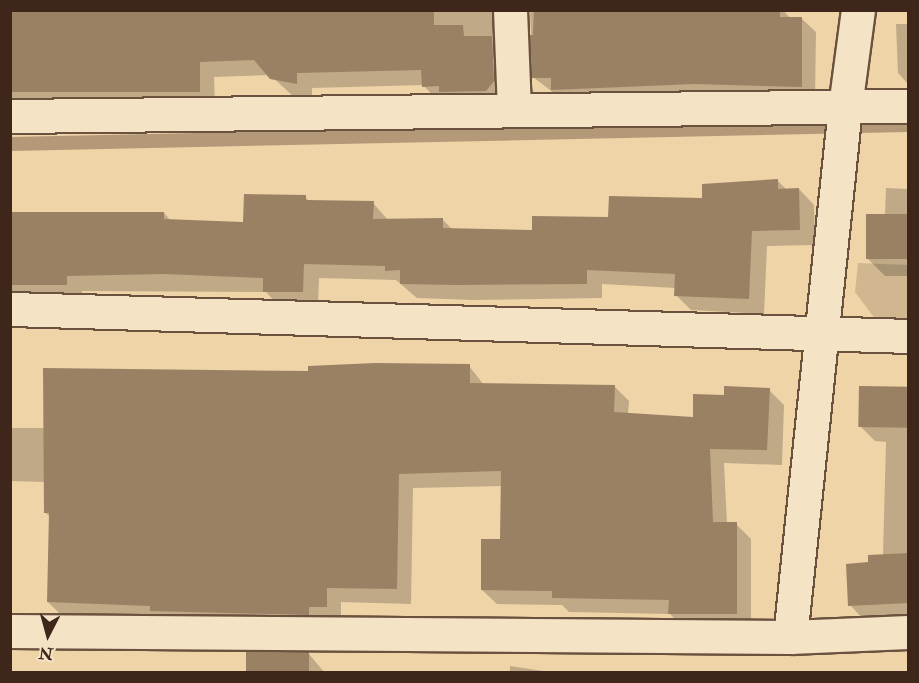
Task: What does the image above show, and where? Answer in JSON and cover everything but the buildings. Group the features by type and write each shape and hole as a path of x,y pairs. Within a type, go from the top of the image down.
{"street":[{"path":"510,10 514,110"},
{"path":"790,637 858,10"},
{"path":"10,116 514,110 845,114 909,106"},
{"path":"10,316 11,309 909,336"},
{"path":"10,631 790,637 909,632"}],"shaded area":[{"path":"858,263 908,265 908,321 876,320 855,292"}],"waterway":[{"path":"10,144 908,125"}]}
